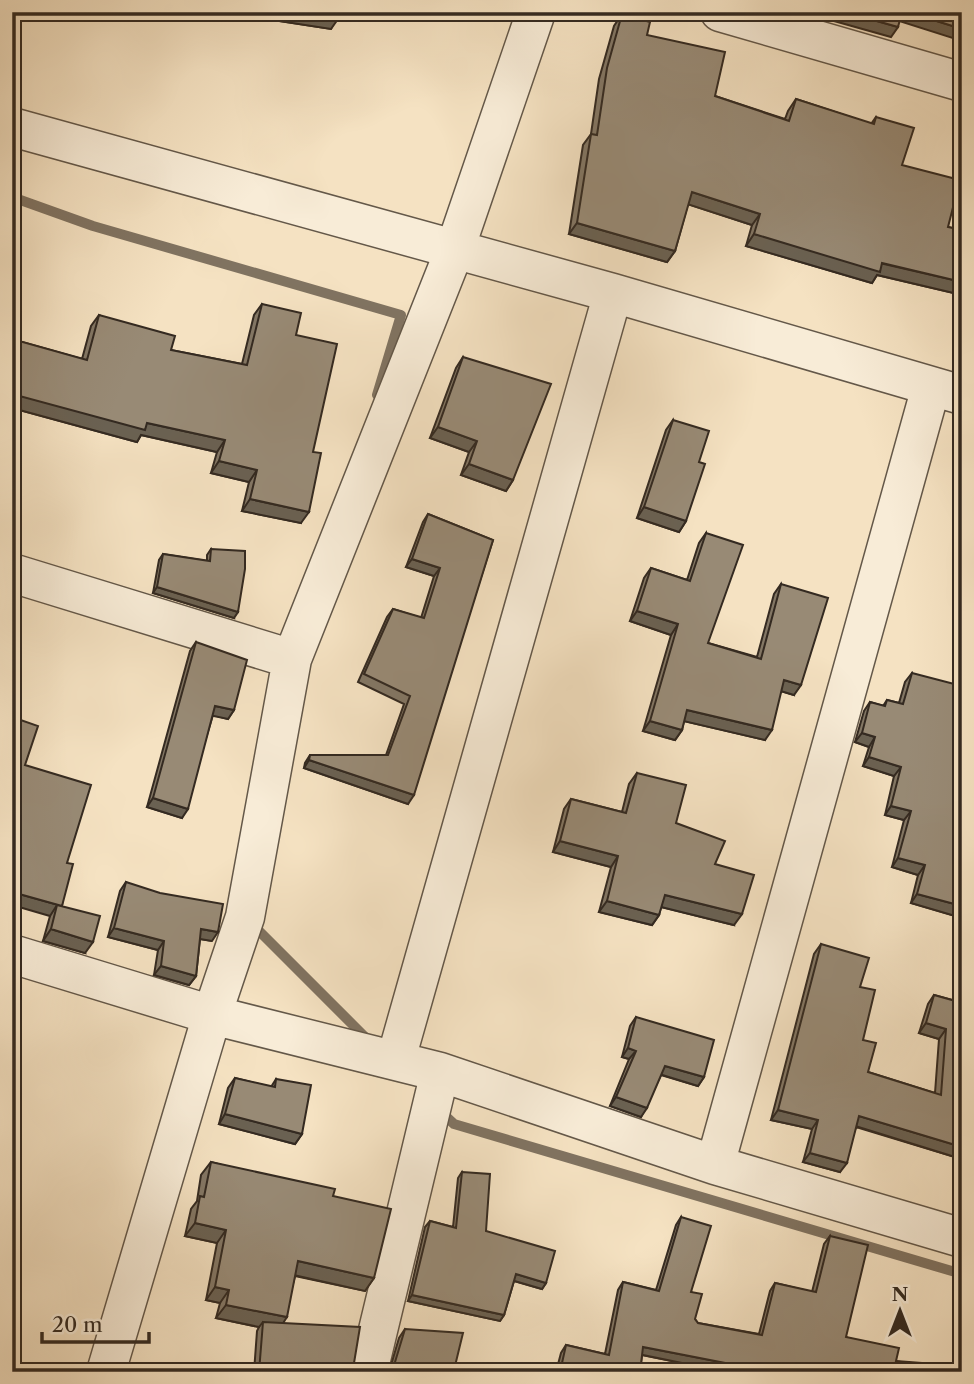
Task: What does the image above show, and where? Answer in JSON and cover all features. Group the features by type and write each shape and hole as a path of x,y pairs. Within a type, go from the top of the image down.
{"street":[{"path":"106,1372 212,1015 245,917 292,659 455,249 536,12"},
{"path":"720,12 801,24 962,82"},
{"path":"12,127 613,293 946,391 715,1165"},
{"path":"396,1059 613,293"},
{"path":"12,573 292,659"},
{"path":"12,954 212,1015 440,1072 715,1165 962,1238"},
{"path":"369,1372 440,1072"}],"building":[{"path":"293,12 339,12 338,19"},
{"path":"845,12 902,12 898,27"},
{"path":"908,12 962,12 962,29"},
{"path":"622,14 650,22 647,35 725,52 715,96 789,121 796,99 874,124 876,117 914,128 902,165 960,180 948,227 962,230 962,282 882,263 880,272 754,234 760,214 692,192 675,251 577,223 591,134 597,135 607,68"},
{"path":"262,304 301,313 296,335 337,344 313,452 321,453 309,512 250,499 257,470 219,461 225,440 147,423 145,430 12,394 12,339 87,360 99,315 175,336 171,350 247,365"},
{"path":"463,357 551,384 513,480 469,464 477,441 438,427"},
{"path":"673,420 709,431 699,462 705,464 686,521 644,507"},
{"path":"428,514 493,540 414,795 309,760 310,755 388,755 410,696 364,674 393,609 424,618 440,568 412,559"},
{"path":"706,533 743,545 708,643 761,659 781,584 828,598 801,685 784,680 772,730 687,710 682,730 650,721 678,624 637,611 651,568 690,581"},
{"path":"211,549 245,551 238,612 157,587 163,554 210,561"},
{"path":"196,642 247,660 234,710 215,706 188,809 153,798"},
{"path":"912,673 962,686 962,906 917,894 925,865 898,858 911,811 891,806 901,767 869,757 875,737 862,733 870,702 885,706 887,700 903,704"},
{"path":"12,717 38,726 25,765 91,785 67,863 73,864 62,906 12,892"},
{"path":"637,773 686,785 676,823 725,841 715,864 754,875 742,914 665,895 659,915 607,901 618,856 560,841 571,799 626,813"},
{"path":"126,882 160,893 223,904 218,932 201,929 196,976 161,966 164,941 114,928"},
{"path":"57,905 100,916 93,942 51,929"},
{"path":"821,944 869,958 860,987 875,990 863,1040 876,1043 868,1072 941,1095 946,1029 926,1023 934,995 959,1002 962,993 962,1147 859,1116 847,1163 810,1153 818,1120 778,1110"},
{"path":"636,1017 714,1040 704,1077 665,1066 647,1108 616,1097 636,1051 628,1048"},
{"path":"235,1078 275,1087 276,1079 311,1085 302,1134 225,1114"},
{"path":"211,1162 335,1189 333,1196 391,1209 374,1278 298,1261 287,1317 226,1305 229,1290 215,1287 226,1230 195,1223 200,1196 204,1197"},
{"path":"462,1172 490,1174 486,1231 555,1251 546,1283 516,1274 504,1315 412,1295 430,1221 456,1228"},
{"path":"681,1217 711,1226 691,1292 702,1294 695,1319 698,1323 762,1335 775,1283 816,1292 830,1236 868,1245 846,1337 899,1348 896,1361 947,1365 946,1372 772,1372 643,1347 640,1372 560,1372 566,1345 609,1355 623,1282 659,1291"},
{"path":"263,1322 360,1327 353,1369 355,1372 259,1372"},
{"path":"405,1329 463,1333 454,1370 439,1367 439,1372 392,1372"}],"waterway":[{"path":"12,197 93,226 401,315 377,395"},
{"path":"252,924 369,1041"},
{"path":"440,1111 454,1124 962,1274"}]}
